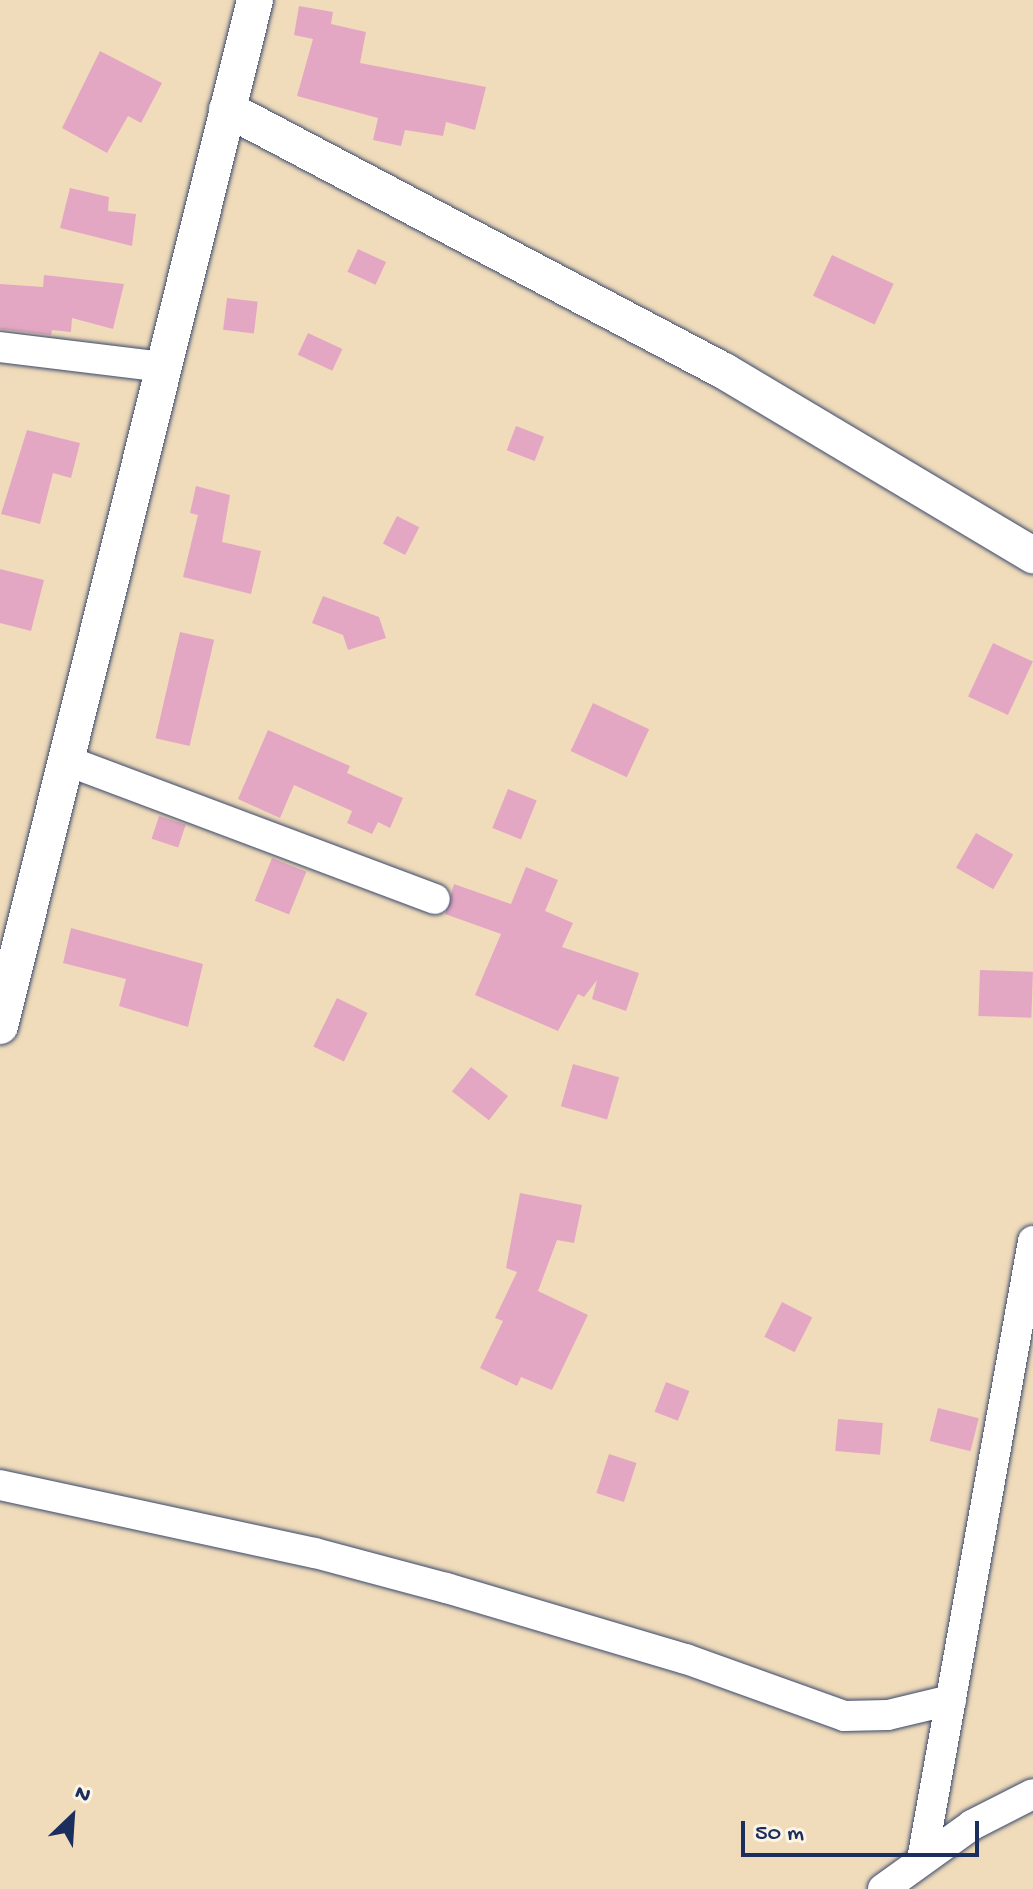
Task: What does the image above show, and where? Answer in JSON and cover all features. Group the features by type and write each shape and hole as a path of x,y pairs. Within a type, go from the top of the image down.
{"street":[{"path":"0,1026 255,0"},
{"path":"227,109 724,371 1033,555"},
{"path":"0,347 162,367"},
{"path":"65,760 435,899"},
{"path":"922,1860 1033,1241"},
{"path":"0,1485 432,1584 686,1659 844,1716 888,1715 951,1700"},
{"path":"883,1889 972,1825 1033,1794"}],"building":[{"path":"299,6 333,12 331,24 366,32 360,63 486,87 475,130 446,122 443,136 405,130 401,146 373,140 378,118 297,96 313,39 294,35"},
{"path":"100,51 162,83 141,123 128,116 107,153 62,128"},
{"path":"70,188 109,197 108,211 136,214 132,246 60,228"},
{"path":"358,249 386,262 376,285 347,272"},
{"path":"832,255 894,284 875,325 813,296"},
{"path":"44,275 124,284 113,329 72,318 71,332 52,330 51,335 0,329 0,284 43,287"},
{"path":"227,298 258,302 254,334 223,330"},
{"path":"308,333 342,349 332,371 298,355"},
{"path":"516,426 544,437 535,461 507,450"},
{"path":"27,430 80,443 71,478 53,473 40,524 1,514"},
{"path":"196,486 230,495 222,542 261,551 251,594 183,577 198,515 190,513"},
{"path":"397,516 419,527 405,555 383,544"},
{"path":"0,569 44,580 31,631 0,623"},
{"path":"323,596 379,617 386,638 348,650 343,635 312,623"},
{"path":"180,632 214,640 190,746 155,738"},
{"path":"993,643 1033,662 1008,715 968,696"},
{"path":"593,703 649,729 627,777 571,751"},
{"path":"268,730 350,766 347,773 403,798 390,828 378,822 372,834 347,823 352,811 294,785 280,818 238,799"},
{"path":"508,789 537,801 521,840 492,828"},
{"path":"159,816 186,825 178,847 152,839"},
{"path":"976,833 1013,854 993,889 956,868"},
{"path":"272,858 306,872 289,915 255,901"},
{"path":"526,867 558,880 545,911 573,923 562,947 639,973 626,1011 592,999 597,980 584,997 578,994 558,1031 475,995 501,934 445,914 454,884 511,904"},
{"path":"71,928 203,964 188,1027 119,1006 126,979 63,963"},
{"path":"980,970 1033,972 1031,1018 978,1016"},
{"path":"337,998 368,1013 344,1061 313,1047"},
{"path":"573,1064 619,1077 607,1120 561,1106"},
{"path":"471,1067 508,1096 489,1120 452,1091"},
{"path":"520,1193 582,1205 574,1243 557,1240 538,1291 588,1315 552,1390 521,1377 517,1386 480,1368 503,1321 495,1318 517,1272 506,1268"},
{"path":"782,1302 812,1317 795,1352 764,1337"},
{"path":"666,1382 689,1391 678,1421 655,1412"},
{"path":"938,1408 979,1418 971,1451 930,1441"},
{"path":"838,1419 883,1423 880,1455 835,1451"},
{"path":"609,1454 637,1463 624,1502 596,1493"}]}
